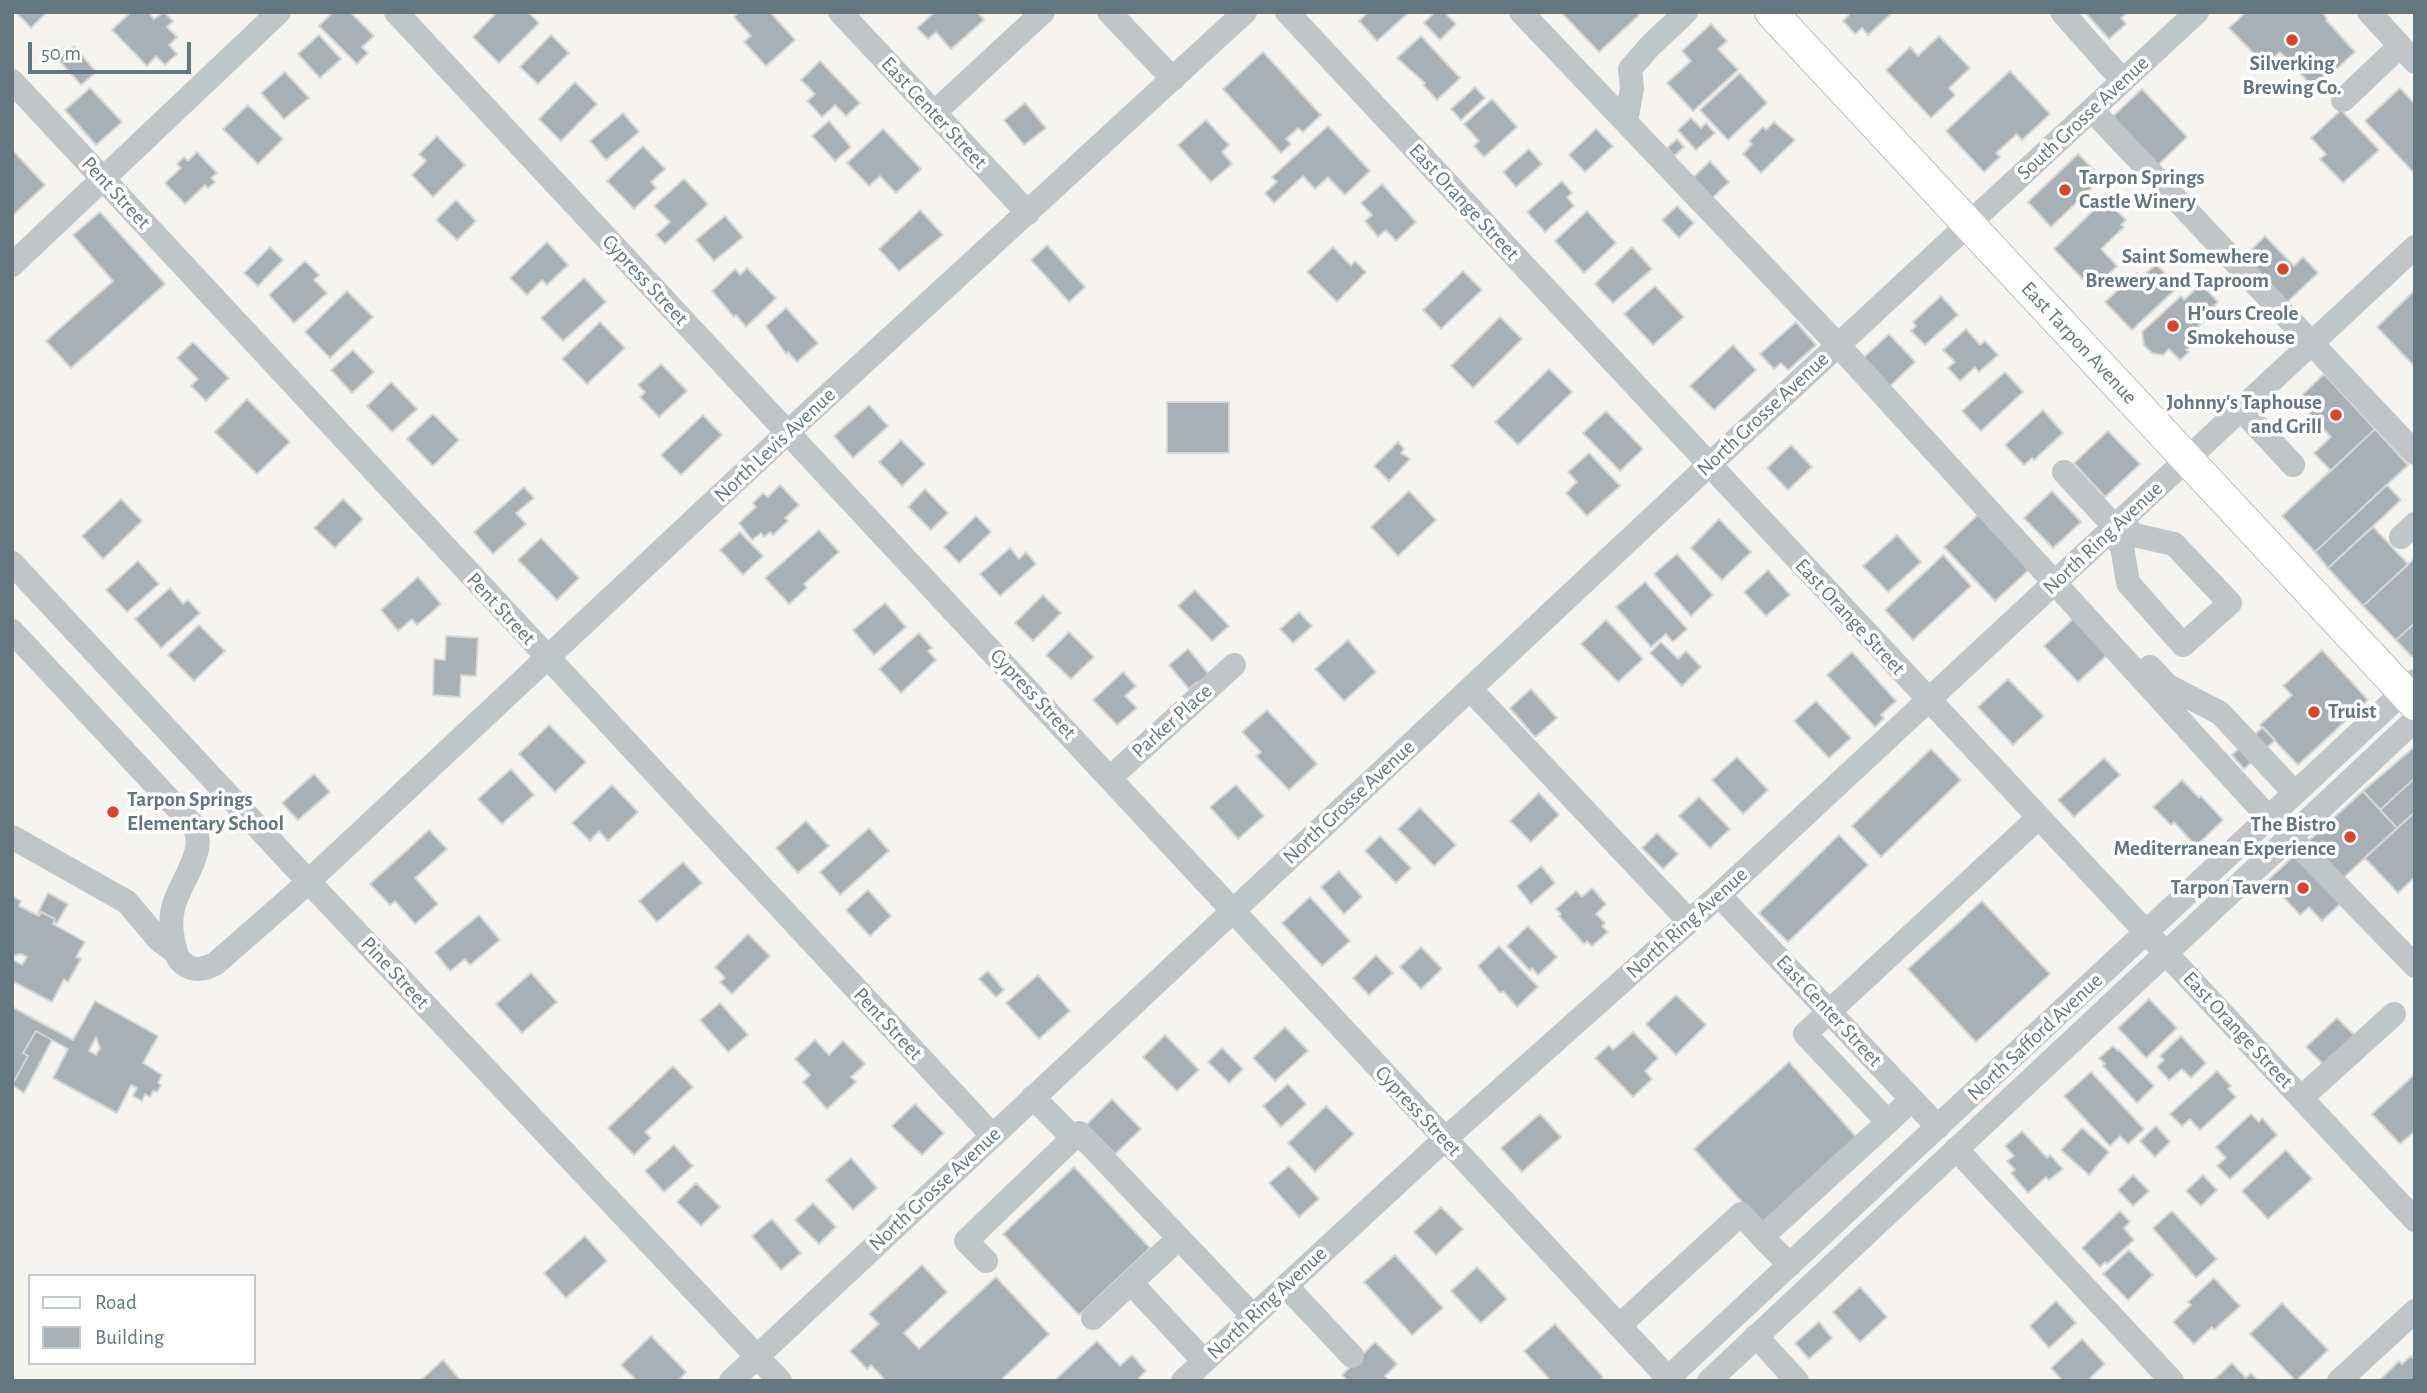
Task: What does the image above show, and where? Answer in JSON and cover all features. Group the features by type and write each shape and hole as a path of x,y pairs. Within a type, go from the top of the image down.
{"main road":[{"name":"East Tarpon Avenue","path":"1771,12 2186,460 2412,699"}],"street":[{"path":"12,265 279,12"},
{"name":"Cypress Street","path":"396,12 1111,777 1666,1379"},
{"name":"East Center Street","path":"840,12 1028,213"},
{"path":"934,113 1043,12"},
{"path":"1110,12 1173,79"},
{"name":"North Levis Avenue","path":"175,952 184,964 198,970 215,964 1245,12"},
{"name":"East Orange Street","path":"1287,12 2301,1098 2409,1204"},
{"path":"1521,12 2059,578 2168,686 2220,713 2295,793"},
{"path":"1626,122 1632,88 1630,69 1686,12"},
{"path":"2062,12 2123,81"},
{"name":"South Grosse Avenue","path":"1969,224 2197,12"},
{"path":"2343,100 2407,54 2369,12"},
{"name":"Pent Street","path":"12,81 992,1135"},
{"path":"2092,110 2415,453"},
{"name":"North Grosse Avenue","path":"731,1381 1969,224"},
{"name":"North Ring Avenue","path":"1183,1381 1444,1140 1719,895 2415,247"},
{"path":"2241,409 2292,465"},
{"path":"2064,472 2115,526 2134,535 2174,544 2230,603 2183,645 2128,583 2122,546 2115,526"},
{"name":"Pine Street","path":"12,563 307,881 780,1381"},
{"path":"2059,578 2269,818"},
{"path":"12,631 197,831 196,853 171,909 170,925 175,952"},
{"name":"Parker Place","path":"1111,777 1234,666"},
{"path":"1470,689 1689,922"},
{"name":"North Safford Avenue","path":"1666,1379 2295,793 2412,699"},
{"name":"North Safford Avenue","path":"1709,1381 2290,837 2412,699"},
{"path":"1888,1122 1805,1034 2038,818"},
{"path":"12,837 127,902 159,940 175,952"},
{"path":"2290,837 2415,966"},
{"name":"East Center Street","path":"1719,895 1938,1127"},
{"path":"2301,1098 2394,1014"},
{"path":"1033,1097 1073,1138"},
{"path":"1762,1237 1912,1100"},
{"path":"986,1261 967,1241 1079,1133 1253,1316"},
{"path":"1956,1149 2172,1381"},
{"path":"1619,1326 1741,1214 1790,1265"},
{"path":"1093,1318 1179,1238"},
{"path":"1131,1283 1204,1361"},
{"path":"1286,1286 1352,1356"},
{"path":"2339,1381 2415,1311"},
{"path":"1756,1336 1797,1381"}],"building":[{"path":"16,12 47,12 31,28"},
{"path":"131,12 148,12 154,19 164,12 173,21 167,27 177,37 169,45 177,54 165,65 156,56 147,66 112,30"},
{"path":"333,12 350,12 374,36 362,47 368,53 357,64 319,26"},
{"path":"497,12 528,12 539,23 499,63 473,37"},
{"path":"739,12 770,12 795,40 766,66 744,42 751,36 734,17"},
{"path":"935,12 977,12 984,20 951,49 936,32 928,39 917,28"},
{"path":"1368,12 1407,14 1377,41 1359,21"},
{"path":"1435,12 1444,12 1456,24 1440,40 1424,23"},
{"path":"1561,12 1637,12 1639,15 1599,52"},
{"path":"1847,12 1893,12 1868,35 1862,28 1855,34 1843,21 1849,15"},
{"path":"2085,12 2128,12 2121,18 2126,24 2109,39"},
{"name":"Silverking Brewing Co.","path":"2246,12 2322,12 2355,52 2315,89 2280,52 2265,65 2229,28"},
{"path":"1711,24 1727,41 1718,49 1738,70 1693,111 1667,83 1691,61 1682,51"},
{"path":"319,35 341,59 320,78 298,54"},
{"path":"551,35 569,53 538,84 520,67"},
{"path":"1421,36 1460,78 1437,100 1423,85 1425,83 1397,58"},
{"path":"1939,36 1970,68 1949,88 1955,95 1931,118 1886,70 1910,47 1918,56"},
{"path":"74,46 96,72 81,85 58,59"},
{"path":"1263,52 1321,115 1303,132 1298,128 1286,139 1291,144 1281,153 1223,89"},
{"path":"820,61 860,103 846,116 835,105 822,117 807,101 815,94 801,80"},
{"path":"2010,71 2050,114 2022,140 2017,134 1996,153 2000,157 1984,172 1946,131"},
{"path":"285,72 309,98 284,119 261,93"},
{"path":"1740,73 1767,103 1728,140 1700,110"},
{"path":"575,82 597,104 561,141 539,119"},
{"path":"1475,87 1485,98 1461,120 1451,109"},
{"path":"90,88 122,122 96,145 65,110"},
{"path":"2400,88 2415,104 2415,174 2365,121"},
{"path":"2142,89 2187,137 2155,168 2109,120"},
{"path":"1492,99 1517,127 1484,157 1474,146 1479,141 1464,124"},
{"path":"1025,103 1046,128 1024,145 1004,120"},
{"path":"248,105 283,139 258,164 223,129"},
{"path":"2341,110 2379,150 2343,183 2320,159 2326,154 2311,138"},
{"path":"623,113 639,132 606,160 590,141"},
{"path":"1691,118 1701,128 1706,123 1715,133 1696,150 1678,130"},
{"path":"1206,120 1229,145 1222,152 1232,164 1211,182 1178,145"},
{"path":"829,121 851,147 835,161 812,136"},
{"path":"1774,122 1795,140 1761,173 1743,154 1752,144 1749,141 1763,127 1766,130"},
{"path":"1328,126 1370,171 1345,195 1328,177 1315,189 1303,176 1274,203 1265,193 1277,182 1272,177"},
{"path":"883,129 921,169 896,193 880,176 869,186 847,163"},
{"path":"1596,129 1613,146 1585,172 1569,155"},
{"path":"437,136 465,165 433,197 412,175 426,161 419,154"},
{"path":"1677,139 1684,147 1674,156 1667,148"},
{"path":"643,146 665,169 651,182 656,188 634,209 607,181"},
{"path":"1529,149 1542,164 1516,187 1503,172"},
{"path":"12,152 45,185 12,216"},
{"path":"197,152 217,173 211,178 215,182 208,188 205,185 185,204 165,183 181,168 177,164 184,157 188,161"},
{"name":"Tarpon Springs Castle Winery","path":"2078,154 2102,178 2051,227 2028,202"},
{"path":"1710,161 1729,182 1709,201 1690,181"},
{"path":"684,179 708,204 665,244 656,235 670,222 654,206"},
{"path":"1562,181 1572,193 1567,197 1574,206 1545,232 1527,212"},
{"path":"1382,184 1416,222 1396,241 1386,230 1378,237 1365,221 1372,215 1361,203"},
{"path":"456,200 476,221 457,240 436,220"},
{"path":"2101,203 2106,208 2110,204 2126,220 2121,225 2124,227 2101,249 2117,266 2093,290 2054,249"},
{"path":"1677,206 1694,223 1679,238 1662,220"},
{"path":"920,210 943,235 899,271 879,249"},
{"path":"1587,211 1616,243 1584,273 1555,241"},
{"path":"100,212 165,284 71,368 46,341 113,281 73,235"},
{"path":"725,216 743,237 714,261 696,240"},
{"name":"Saint Somewhere Brewery and Taproom","path":"2265,236 2294,266 2303,257 2318,273 2285,304 2242,259"},
{"path":"547,242 568,265 547,285 542,280 527,295 510,278"},
{"path":"1047,245 1085,287 1069,302 1031,260"},
{"path":"270,247 283,260 258,286 244,273"},
{"path":"1333,247 1351,266 1355,261 1366,272 1337,302 1307,272"},
{"path":"1632,247 1652,269 1613,303 1595,284"},
{"path":"305,261 319,275 314,280 327,293 294,323 269,295"},
{"path":"2156,264 2178,287 2132,330 2105,302 2137,273 2141,278"},
{"path":"747,268 776,298 746,327 712,291 735,269 740,275"},
{"path":"1463,271 1482,290 1441,329 1423,310"},
{"path":"584,278 606,302 563,341 541,318"},
{"name":"H'ours Creole Smokehouse","path":"2201,284 2218,302 2192,333 2198,339 2186,350 2189,352 2180,360 2169,349 2163,355 2152,353 2144,345 2142,332 2181,296 2184,300"},
{"path":"1655,286 1684,317 1653,345 1624,314"},
{"path":"2415,290 2415,367 2377,327"},
{"path":"347,291 373,317 330,358 305,332"},
{"path":"1941,296 1958,315 1925,345 1911,331 1916,326 1913,322"},
{"path":"786,308 818,343 797,362 788,352 786,354 766,326"},
{"path":"1500,317 1522,339 1473,388 1451,366"},
{"path":"600,322 625,348 587,384 562,359"},
{"path":"1796,322 1816,345 1788,370 1781,363 1774,369 1760,354"},
{"path":"1966,329 1980,345 1985,341 1998,355 1979,372 1975,367 1960,381 1948,368 1955,362 1943,350"},
{"path":"1889,334 1915,362 1885,391 1859,362"},
{"path":"193,342 229,378 206,401 191,386 198,379 177,358"},
{"path":"1733,345 1756,370 1714,410 1690,386"},
{"path":"353,350 374,372 352,393 331,370"},
{"path":"661,364 687,391 659,417 640,397 645,392 638,385"},
{"path":"1549,369 1572,392 1518,445 1495,422"},
{"path":"2005,372 2023,392 1981,431 1962,411"},
{"name":"Johnny's Taphouse and Grill","path":"2324,374 2375,429 2331,471 2314,453 2331,437 2297,400"},
{"path":"391,382 417,409 392,432 367,406"},
{"path":"247,399 290,442 257,474 215,432"},
{"path":"1167,402 1229,402 1229,453 1167,453"},
{"path":"869,405 888,426 853,458 834,436"},
{"path":"2043,410 2063,433 2034,460 2032,458 2024,465 2005,445"},
{"path":"1606,411 1643,449 1620,471 1583,433"},
{"path":"433,414 459,440 433,466 407,439"},
{"path":"703,415 722,435 681,475 661,455"},
{"path":"2375,429 2408,465 2315,552 2282,516"},
{"path":"2108,431 2140,464 2105,497 2074,463"},
{"path":"901,440 925,464 902,486 879,462"},
{"path":"1398,442 1404,449 1401,453 1410,459 1389,481 1374,466"},
{"path":"1791,445 1812,467 1788,490 1767,468"},
{"path":"1589,453 1620,486 1587,516 1566,493 1577,482 1568,472"},
{"path":"780,485 799,505 785,518 788,521 773,535 770,532 764,537 761,533 752,540 739,523 756,507 753,503 763,493 768,497"},
{"path":"2387,485 2401,500 2328,568 2315,552"},
{"path":"524,487 534,498 516,513 526,524 493,554 474,532"},
{"path":"925,489 948,513 931,530 908,507"},
{"path":"1409,491 1436,520 1398,556 1371,527"},
{"path":"2052,491 2081,522 2053,548 2024,518"},
{"path":"121,499 142,521 103,559 82,536"},
{"path":"343,499 363,519 335,548 314,528"},
{"path":"1981,512 2032,567 1995,601 1944,547"},
{"path":"976,516 991,532 959,563 944,547"},
{"path":"1719,519 1751,552 1722,580 1691,548"},
{"path":"2373,527 2408,564 2363,606 2328,568"},
{"path":"819,530 839,552 804,584 807,588 789,604 765,578"},
{"path":"740,532 763,556 743,575 720,550"},
{"path":"1897,535 1921,562 1888,592 1863,566"},
{"path":"541,538 579,578 557,600 518,560"},
{"path":"1010,548 1019,559 1026,552 1036,564 1000,596 980,574"},
{"path":"1677,554 1713,595 1691,616 1654,574"},
{"path":"1943,555 1971,586 1913,640 1885,610"},
{"path":"2415,558 2415,623 2396,640 2363,606"},
{"path":"138,561 159,584 127,612 106,590"},
{"path":"1768,570 1790,595 1766,616 1744,592"},
{"path":"418,577 441,604 417,625 412,619 398,631 381,610"},
{"path":"1645,582 1687,629 1673,642 1666,634 1651,647 1616,607"},
{"path":"170,588 183,604 188,600 200,613 161,648 135,619"},
{"path":"1195,590 1229,626 1212,641 1178,606"},
{"path":"1043,595 1061,613 1033,641 1015,623"},
{"path":"885,603 906,627 874,655 853,630"},
{"path":"1299,612 1312,626 1293,643 1280,629"},
{"path":"2073,619 2107,655 2078,682 2044,646"},
{"path":"1606,620 1643,659 1618,682 1581,644"},
{"path":"2415,623 2415,657 2396,640"},
{"path":"199,625 225,651 194,681 168,655"},
{"path":"1069,632 1094,657 1071,679 1046,655"},
{"path":"919,633 932,648 928,651 936,660 901,693 879,669"},
{"path":"446,636 478,638 476,676 461,675 460,697 433,695 434,659 445,660"},
{"path":"1348,640 1376,672 1344,701 1315,669"},
{"path":"1661,642 1678,659 1686,651 1701,667 1682,686 1650,653"},
{"path":"1188,649 1212,678 1201,686 1197,682 1189,689 1169,665"},
{"name":"Truist","path":"2322,650 2368,700 2298,765 2260,725 2292,695 2283,686"},
{"path":"1852,652 1896,701 1881,715 1884,718 1875,727 1827,675"},
{"path":"1123,672 1136,686 1125,696 1137,708 1117,725 1093,700"},
{"path":"2008,679 2044,716 2013,745 1978,707"},
{"path":"1531,689 1557,718 1535,737 1510,708"},
{"path":"1816,701 1851,738 1829,758 1794,721"},
{"path":"1267,710 1317,764 1289,790 1256,756 1261,752 1242,732"},
{"path":"549,725 586,762 555,792 519,754"},
{"path":"2263,727 2275,740 2244,769 2232,755"},
{"path":"1931,749 1961,780 1881,857 1852,826"},
{"path":"2415,749 2415,778 2380,810 2363,791"},
{"path":"1737,757 1768,790 1743,814 1712,780"},
{"path":"2104,758 2120,775 2074,817 2058,800"},
{"path":"511,769 534,795 502,824 478,799"},
{"path":"314,774 330,792 298,820 282,803"},
{"path":"2415,778 2415,812 2397,828 2380,810"},
{"path":"2182,780 2223,820 2196,846 2174,822 2171,825 2153,807"},
{"path":"612,785 638,812 608,841 599,831 590,841 572,823"},
{"path":"1236,785 1264,816 1238,839 1210,807"},
{"name":"The Bistro Mediterranean Experience","path":"2363,791 2397,828 2343,878 2303,846"},
{"path":"1539,793 1559,815 1531,842 1510,821"},
{"path":"1699,797 1730,829 1710,848 1679,816"},
{"path":"1420,808 1456,845 1434,866 1398,829"},
{"path":"2415,812 2415,877 2398,893 2365,858"},
{"path":"806,821 829,846 798,873 776,848"},
{"path":"869,828 889,851 840,895 820,872"},
{"path":"429,830 447,849 415,878 438,904 415,924 395,901 390,905 370,884"},
{"path":"1657,833 1678,854 1663,869 1642,848"},
{"path":"1839,835 1868,865 1788,942 1759,913"},
{"path":"1380,836 1411,868 1396,883 1365,851"},
{"name":"Tarpon Tavern","path":"2297,853 2342,902 2322,921 2309,907 2300,915 2268,880"},
{"path":"683,862 702,883 657,922 639,901"},
{"path":"1541,866 1555,883 1531,904 1517,886"},
{"path":"1339,871 1362,897 1344,914 1321,887"},
{"path":"1592,888 1606,904 1596,914 1605,923 1602,926 1608,932 1592,946 1587,941 1584,944 1556,909 1576,891 1582,897"},
{"path":"868,890 891,916 870,936 846,910"},
{"path":"48,893 68,904 57,923 54,922 55,919 38,913"},
{"path":"12,896 21,901 19,906 39,916 41,912 55,919 53,924 85,942 76,957 81,959 68,982 64,979 52,1002 12,981 12,959 22,965 27,957 21,954 12,956"},
{"path":"1310,897 1350,941 1322,966 1282,923"},
{"path":"1982,901 2050,974 1976,1042 1908,969"},
{"path":"479,915 500,940 470,965 465,959 450,971 435,952"},
{"path":"1528,926 1557,957 1538,975 1532,968 1530,971 1507,946"},
{"path":"748,934 770,956 732,994 720,982 725,978 715,967"},
{"path":"1499,946 1538,987 1517,1007 1503,991 1500,993 1478,966"},
{"path":"1421,947 1442,969 1421,989 1400,967"},
{"path":"1376,955 1393,973 1369,995 1353,978"},
{"path":"988,971 1004,990 996,997 979,979"},
{"path":"531,973 557,1002 522,1033 496,1004"},
{"path":"1038,975 1070,1011 1039,1039 1006,1003"},
{"path":"1676,995 1706,1025 1676,1055 1646,1024"},
{"path":"2149,999 2177,1028 2146,1058 2118,1028"},
{"path":"95,1001 158,1036 143,1063 162,1075 158,1083 161,1085 150,1097 145,1094 142,1101 133,1096 137,1088 131,1085 117,1113 53,1078 68,1049 36,1031 23,1053 28,1056 12,1085 12,1007 73,1040","holes":["96,1037 100,1048 96,1055 89,1051"]},
{"path":"720,1003 748,1035 728,1052 700,1020"},
{"path":"2337,1018 2355,1036 2324,1065 2306,1047"},
{"path":"1285,1027 1308,1051 1275,1081 1253,1058"},
{"path":"36,1031 52,1040 24,1093 12,1085 28,1056 23,1053"},
{"path":"1633,1032 1658,1058 1645,1071 1652,1079 1633,1097 1595,1058 1609,1045 1613,1050"},
{"path":"1165,1035 1199,1070 1177,1091 1143,1057"},
{"path":"2181,1036 2206,1063 2191,1078 2182,1069 2169,1080 2157,1067 2164,1060 2160,1056"},
{"path":"815,1040 829,1055 843,1041 865,1064 851,1077 856,1082 827,1109 803,1082 810,1075 795,1059"},
{"path":"2113,1046 2154,1086 2137,1103 2103,1066 2105,1064 2099,1058"},
{"path":"1222,1048 1243,1069 1229,1083 1208,1062"},
{"path":"1789,1062 1858,1139 1763,1225 1694,1149"},
{"path":"673,1066 693,1087 645,1132 651,1138 634,1155 608,1128"},
{"path":"2217,1071 2231,1086 2228,1089 2236,1097 2200,1130 2190,1119 2182,1126 2170,1114"},
{"path":"2091,1072 2144,1129 2128,1144 2120,1136 2110,1146 2064,1096"},
{"path":"2415,1074 2415,1131 2400,1144 2372,1114"},
{"path":"1288,1084 1306,1104 1281,1127 1263,1106"},
{"path":"1112,1099 1141,1129 1115,1154 1086,1125"},
{"path":"915,1104 944,1133 922,1155 892,1126"},
{"path":"1326,1106 1354,1134 1315,1172 1288,1143"},
{"path":"1540,1114 1561,1137 1522,1172 1501,1148"},
{"path":"2251,1114 2259,1122 2262,1118 2277,1135 2230,1179 2217,1166 2226,1158 2216,1147"},
{"path":"2156,1126 2170,1142 2155,1157 2140,1141"},
{"path":"2082,1128 2109,1152 2089,1175 2061,1150"},
{"path":"2022,1131 2047,1158 2050,1155 2063,1169 2049,1180 2046,1177 2028,1193 2011,1173 2015,1170 2007,1161 2014,1156 2005,1146"},
{"path":"674,1145 693,1166 664,1192 645,1171"},
{"path":"2286,1150 2312,1179 2268,1219 2242,1191"},
{"path":"851,1158 877,1188 853,1210 826,1180"},
{"path":"1289,1166 1319,1199 1299,1217 1269,1183"},
{"path":"1074,1167 1150,1248 1079,1315 1003,1234"},
{"path":"2133,1175 2149,1191 2133,1206 2118,1190"},
{"path":"2203,1175 2217,1190 2201,1206 2186,1191"},
{"path":"696,1183 720,1207 701,1226 677,1202"},
{"path":"813,1203 836,1227 819,1244 795,1220"},
{"path":"1441,1207 1463,1229 1436,1255 1414,1232"},
{"path":"2120,1211 2130,1222 2124,1228 2134,1240 2100,1267 2082,1248"},
{"path":"2172,1211 2217,1259 2196,1278 2153,1228"},
{"path":"772,1219 801,1253 781,1270 752,1236"},
{"path":"585,1236 607,1261 566,1298 544,1273"},
{"path":"2129,1250 2153,1275 2128,1300 2103,1274"},
{"path":"1395,1255 1443,1308 1412,1335 1364,1282"},
{"path":"922,1265 947,1292 904,1333 919,1349 996,1277 1049,1334 1000,1381 886,1381 871,1365 867,1369 850,1351 879,1324 869,1314"},
{"path":"1477,1267 1507,1299 1481,1323 1451,1291"},
{"path":"2214,1278 2240,1306 2194,1344 2173,1322 2191,1305 2188,1302"},
{"path":"1860,1287 1887,1317 1860,1342 1833,1312"},
{"path":"2056,1301 2076,1323 2049,1348 2030,1326"},
{"path":"2282,1303 2328,1350 2296,1381 2250,1334"},
{"path":"1819,1322 1832,1338 1809,1359 1795,1343"},
{"path":"1555,1324 1603,1377 1598,1381 1551,1381 1524,1351"},
{"path":"651,1336 686,1372 678,1381 637,1381 621,1365"},
{"path":"2082,1339 2105,1364 2087,1381 2063,1381 2051,1368"},
{"path":"1097,1341 1120,1366 1132,1355 1146,1371 1136,1381 1054,1381"},
{"path":"1375,1342 1397,1364 1385,1376 1389,1381 1348,1381 1342,1375"},
{"path":"2411,1356 2415,1360 2415,1381 2379,1381 2399,1361 2402,1364"},
{"path":"443,1360 461,1381 420,1381"},
{"path":"2232,1363 2246,1378 2251,1373 2258,1381 2213,1381"}],"place":[{"name":"Silverking Brewing Co.","path":"2292,40"},
{"name":"Tarpon Springs Castle Winery","path":"2065,190"},
{"name":"Saint Somewhere Brewery and Taproom","path":"2283,269"},
{"name":"H'ours Creole Smokehouse","path":"2173,326"},
{"name":"Johnny's Taphouse and Grill","path":"2336,415"},
{"name":"Truist","path":"2314,712"},
{"name":"Tarpon Springs Elementary School","path":"113,812"},
{"name":"The Bistro Mediterranean Experience","path":"2350,837"},
{"name":"Tarpon Tavern","path":"2303,888"}]}
